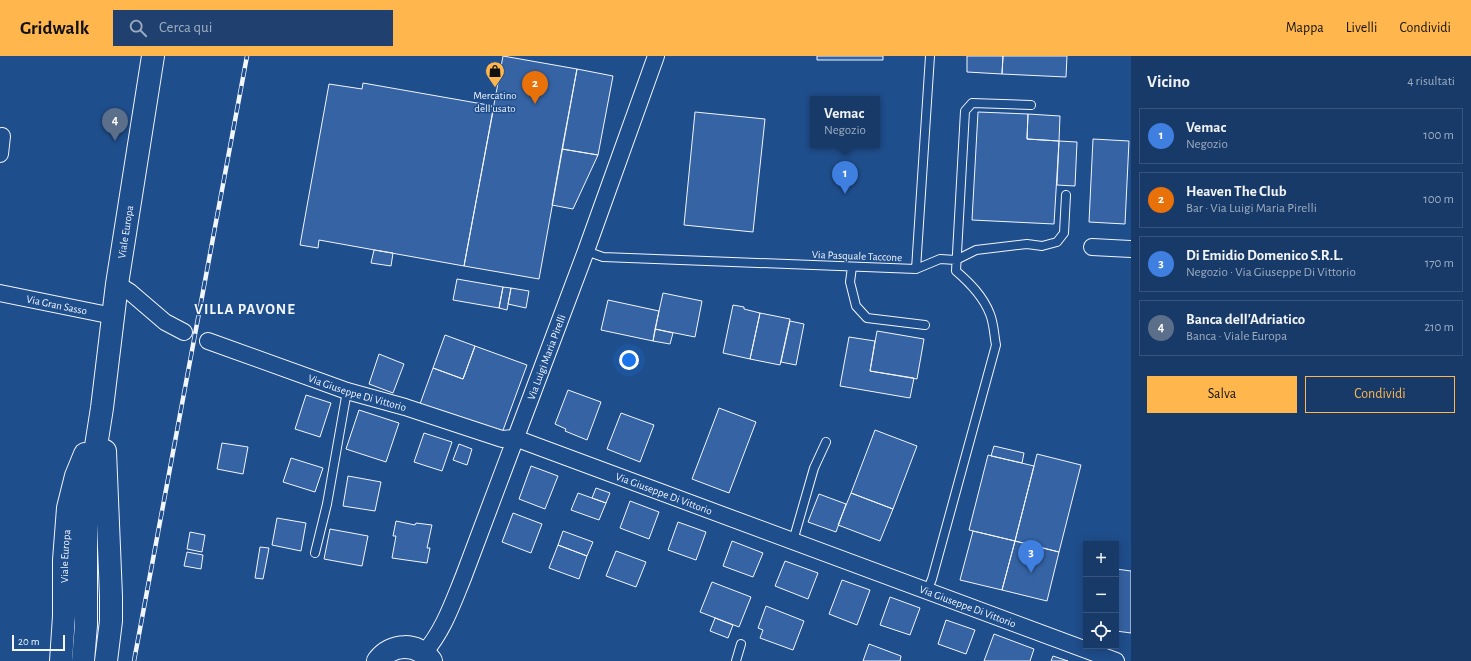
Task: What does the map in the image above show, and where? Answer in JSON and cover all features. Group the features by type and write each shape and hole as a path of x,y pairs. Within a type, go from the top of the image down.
{"main road":[{"name":"Viale Europa","path":"83,661 86,625 87,502 102,408 117,284 154,56"},
{"name":"Viale Europa","path":"102,408 111,596 111,621 107,657"},
{"name":"Viale Europa","path":"61,661 64,616 64,560 68,508 76,476 102,408"},
{"path":"378,661 388,651 400,647 413,648 428,657"}],"street":[{"name":"Via Luigi Maria Pirelli","path":"428,657 434,641 445,623 463,578 586,251 656,56"},
{"path":"0,154 2,136"},
{"path":"1092,247 1131,249"},
{"path":"117,284 130,292 165,322 184,332"},
{"name":"Via Gran Sasso","path":"0,294 113,316"},
{"name":"Via Giuseppe Di Vittorio","path":"208,341 347,390 405,407 502,439 515,438 1116,661"}],"lane":[{"name":"Via Pasquale Taccone","path":"586,251 603,256 916,269 930,56"},
{"path":"927,591 932,580 996,345 991,316 982,297 968,281 956,271 965,111 972,103 1031,105"},
{"path":"916,269 940,259 956,260 976,250 1027,244 1042,246 1057,242 1064,233 1066,195"},
{"path":"852,267 850,282 856,306 867,318 925,325"},
{"path":"315,553 327,504 347,390"},
{"path":"793,541 814,468 826,442"},
{"path":"736,661 742,644"}],"building":[{"path":"503,56 577,69 539,279 464,266"},
{"path":"817,56 883,56 883,60 817,60"},
{"path":"967,56 1003,56 1002,74 967,72"},
{"path":"1003,56 1067,56 1066,77 1002,74"},
{"path":"577,69 613,76 598,155 562,149"},
{"path":"363,83 494,106 464,266 319,240 318,248 300,245 329,84 362,89"},
{"path":"695,112 765,119 753,232 684,225"},
{"path":"978,112 1028,114 1027,139 1059,141 1054,224 972,220"},
{"path":"1028,114 1060,116 1059,141 1027,139"},
{"path":"1093,139 1129,141 1125,224 1089,222"},
{"path":"1059,141 1077,142 1075,186 1057,185"},
{"path":"562,149 598,155 573,209 552,205"},
{"path":"374,250 393,253 391,266 371,263"},
{"path":"457,279 503,287 499,308 453,300"},
{"path":"503,287 511,288 507,310 499,308"},
{"path":"511,288 529,291 526,308 508,304"},
{"path":"663,293 702,301 695,337 655,329"},
{"path":"608,300 659,311 653,341 601,330"},
{"path":"733,305 744,307 744,309 760,313 750,359 723,353"},
{"path":"760,313 790,319 780,365 750,359"},
{"path":"790,321 804,324 796,365 781,362"},
{"path":"655,329 673,333 670,344 653,341"},
{"path":"877,331 924,339 917,379 870,371"},
{"path":"445,335 475,346 463,379 433,368"},
{"path":"849,337 875,341 870,371 914,378 910,398 840,386"},
{"path":"475,346 527,365 502,433 420,404 433,368 463,379"},
{"path":"379,354 404,364 393,393 369,384"},
{"path":"568,390 601,402 587,440 565,431 566,429 555,424"},
{"path":"306,395 331,403 320,437 295,429"},
{"path":"719,408 756,422 729,493 692,479"},
{"path":"359,410 399,423 386,462 346,449"},
{"path":"621,413 654,425 640,462 607,449"},
{"path":"875,430 917,446 893,509 851,493"},
{"path":"424,433 452,442 442,471 414,462"},
{"path":"222,443 248,447 243,474 217,469"},
{"path":"459,444 472,449 467,465 453,460"},
{"path":"994,446 1024,453 1022,463 991,456"},
{"path":"1037,454 1081,465 1059,552 1015,541"},
{"path":"988,455 1034,466 1015,541 969,530"},
{"path":"291,458 323,468 315,492 283,482"},
{"path":"531,466 558,476 545,509 519,499"},
{"path":"348,476 381,482 375,511 343,506"},
{"path":"596,488 610,493 606,503 592,498"},
{"path":"578,493 606,503 599,520 571,510"},
{"path":"851,493 893,509 880,541 838,525"},
{"path":"819,494 846,504 836,532 808,522"},
{"path":"630,501 659,512 649,539 620,528"},
{"path":"513,513 542,524 531,553 502,542"},
{"path":"277,518 306,523 301,551 272,545"},
{"path":"396,521 415,525 416,523 432,525 427,548 430,548 427,563 392,558 396,536 393,536"},
{"path":"678,522 706,532 696,560 668,550"},
{"path":"330,529 368,536 362,566 324,559"},
{"path":"563,531 593,542 587,556 558,545"},
{"path":"973,531 1015,541 1002,590 960,580"},
{"path":"190,532 205,535 202,552 187,549"},
{"path":"732,541 763,553 753,577 723,566"},
{"path":"1015,541 1059,552 1047,601 1002,590"},
{"path":"558,545 587,556 579,579 549,568"},
{"path":"260,547 269,548 263,579 255,578"},
{"path":"616,551 646,562 636,587 606,576"},
{"path":"187,552 203,555 201,569 184,566"},
{"path":"785,561 818,573 808,599 775,586"},
{"path":"1119,569 1131,571 1131,633 1119,631"},
{"path":"842,580 870,590 857,625 829,614"},
{"path":"712,582 751,597 739,627 700,612"},
{"path":"890,597 920,608 910,635 880,625"},
{"path":"766,606 804,621 793,650 760,638 763,630 758,628"},
{"path":"715,618 733,625 728,638 710,631"},
{"path":"946,620 975,630 966,654 938,644"},
{"path":"994,634 1034,649 1030,661 984,661"},
{"path":"869,644 901,656 900,661 863,661"},
{"path":"1053,656 1068,661 1051,661"}],"railway":[{"path":"134,661 247,56"}],"place":[{"name":"Mercatino dell'usato","path":"495,88"},
{"name":"Heaven The Club","path":"535,104"},
{"name":"Banca dell'Adriatico","path":"115,141"},
{"name":"Vemac","path":"845,194"},
{"name":"Di Emidio Domenico S.R.L.","path":"1031,573"}],"district":[{"name":"VILLA PAVONE","path":"245,309"}]}
